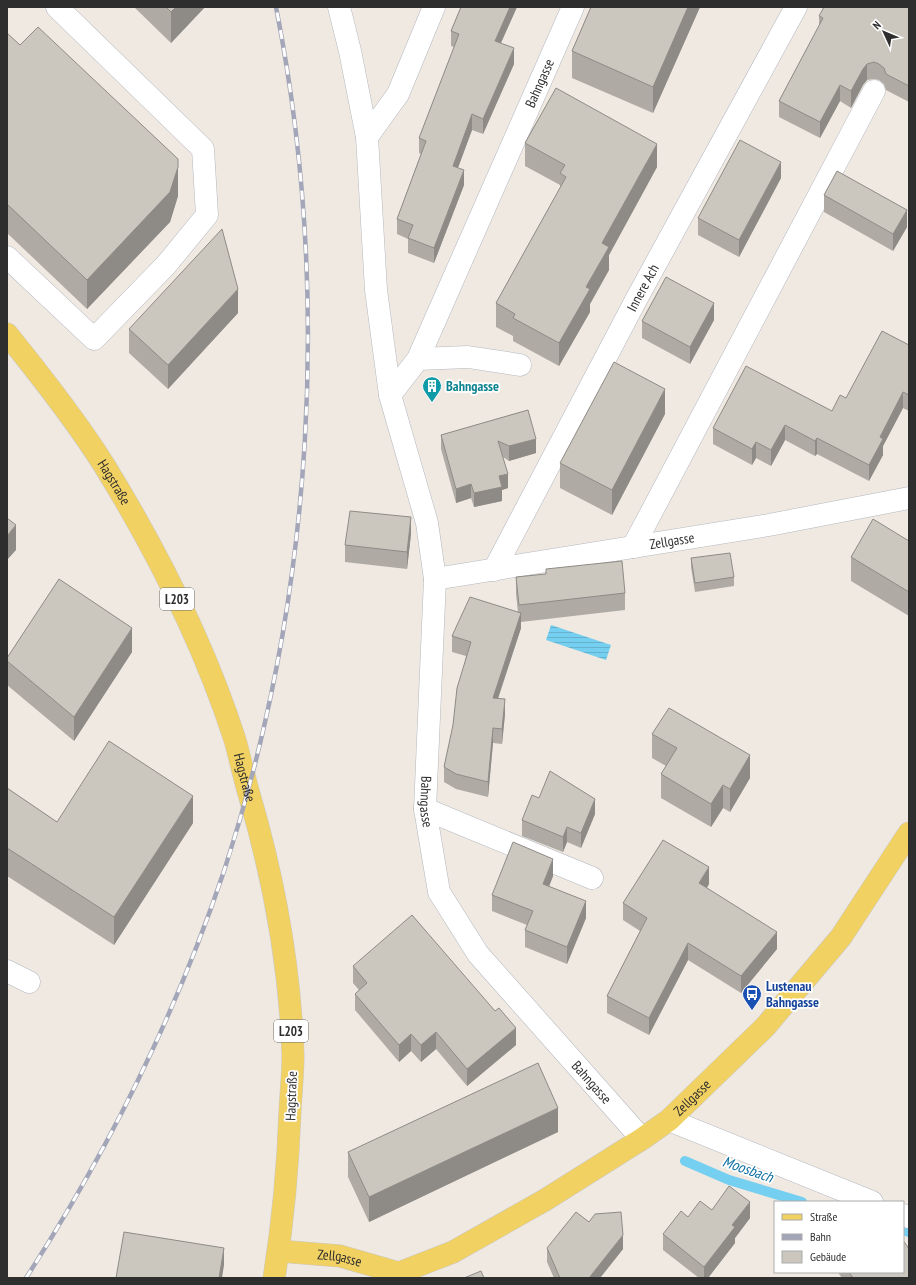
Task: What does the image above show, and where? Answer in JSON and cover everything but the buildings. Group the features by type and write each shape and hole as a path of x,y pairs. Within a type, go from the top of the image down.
{"main road":[{"name":"Hagstraße","path":"7,334 54,393 103,464 147,539 183,612 216,686 235,741 262,837 275,896 285,956 293,1056 286,1192 279,1251 274,1278"},
{"name":"Zellgasse","path":"279,1251 340,1256 396,1276 453,1252 545,1200 642,1140 669,1120 765,1027 841,937 908,835"}],"street":[{"path":"7,257 94,339 166,265 207,215 203,149 57,7"},
{"name":"Bahngasse","path":"339,7 350,51 367,137 376,290 390,395 427,523 435,580 424,809 439,892 478,954 642,1140"},
{"path":"367,137 398,94 434,7"},
{"name":"Bahngasse","path":"390,395 418,359 573,7"},
{"name":"Innere Ach","path":"494,570 637,298 796,7"},
{"path":"633,547 874,91"},
{"path":"418,359 468,357 520,365"},
{"name":"Zellgasse","path":"435,580 769,525 909,498"},
{"path":"424,809 592,878"},
{"path":"7,971 29,982"},
{"path":"669,1120 870,1201"}],"water":[{"path":"551,625 611,645 606,660 546,640"}],"waterway":[{"name":"Moosbach","path":"685,1161 729,1180 799,1201"},
{"name":"Moosbach","path":"904,1230 909,1232"}],"railway":[{"path":"26,1278 85,1181 112,1131 162,1029 184,977 224,871 254,766 278,660 295,551 305,442 308,332 304,223 294,114 276,7"}],"place":[{"name":"Bahngasse","path":"432,403"},
{"name":"Lustenau Bahngasse","path":"752,1011"}]}
